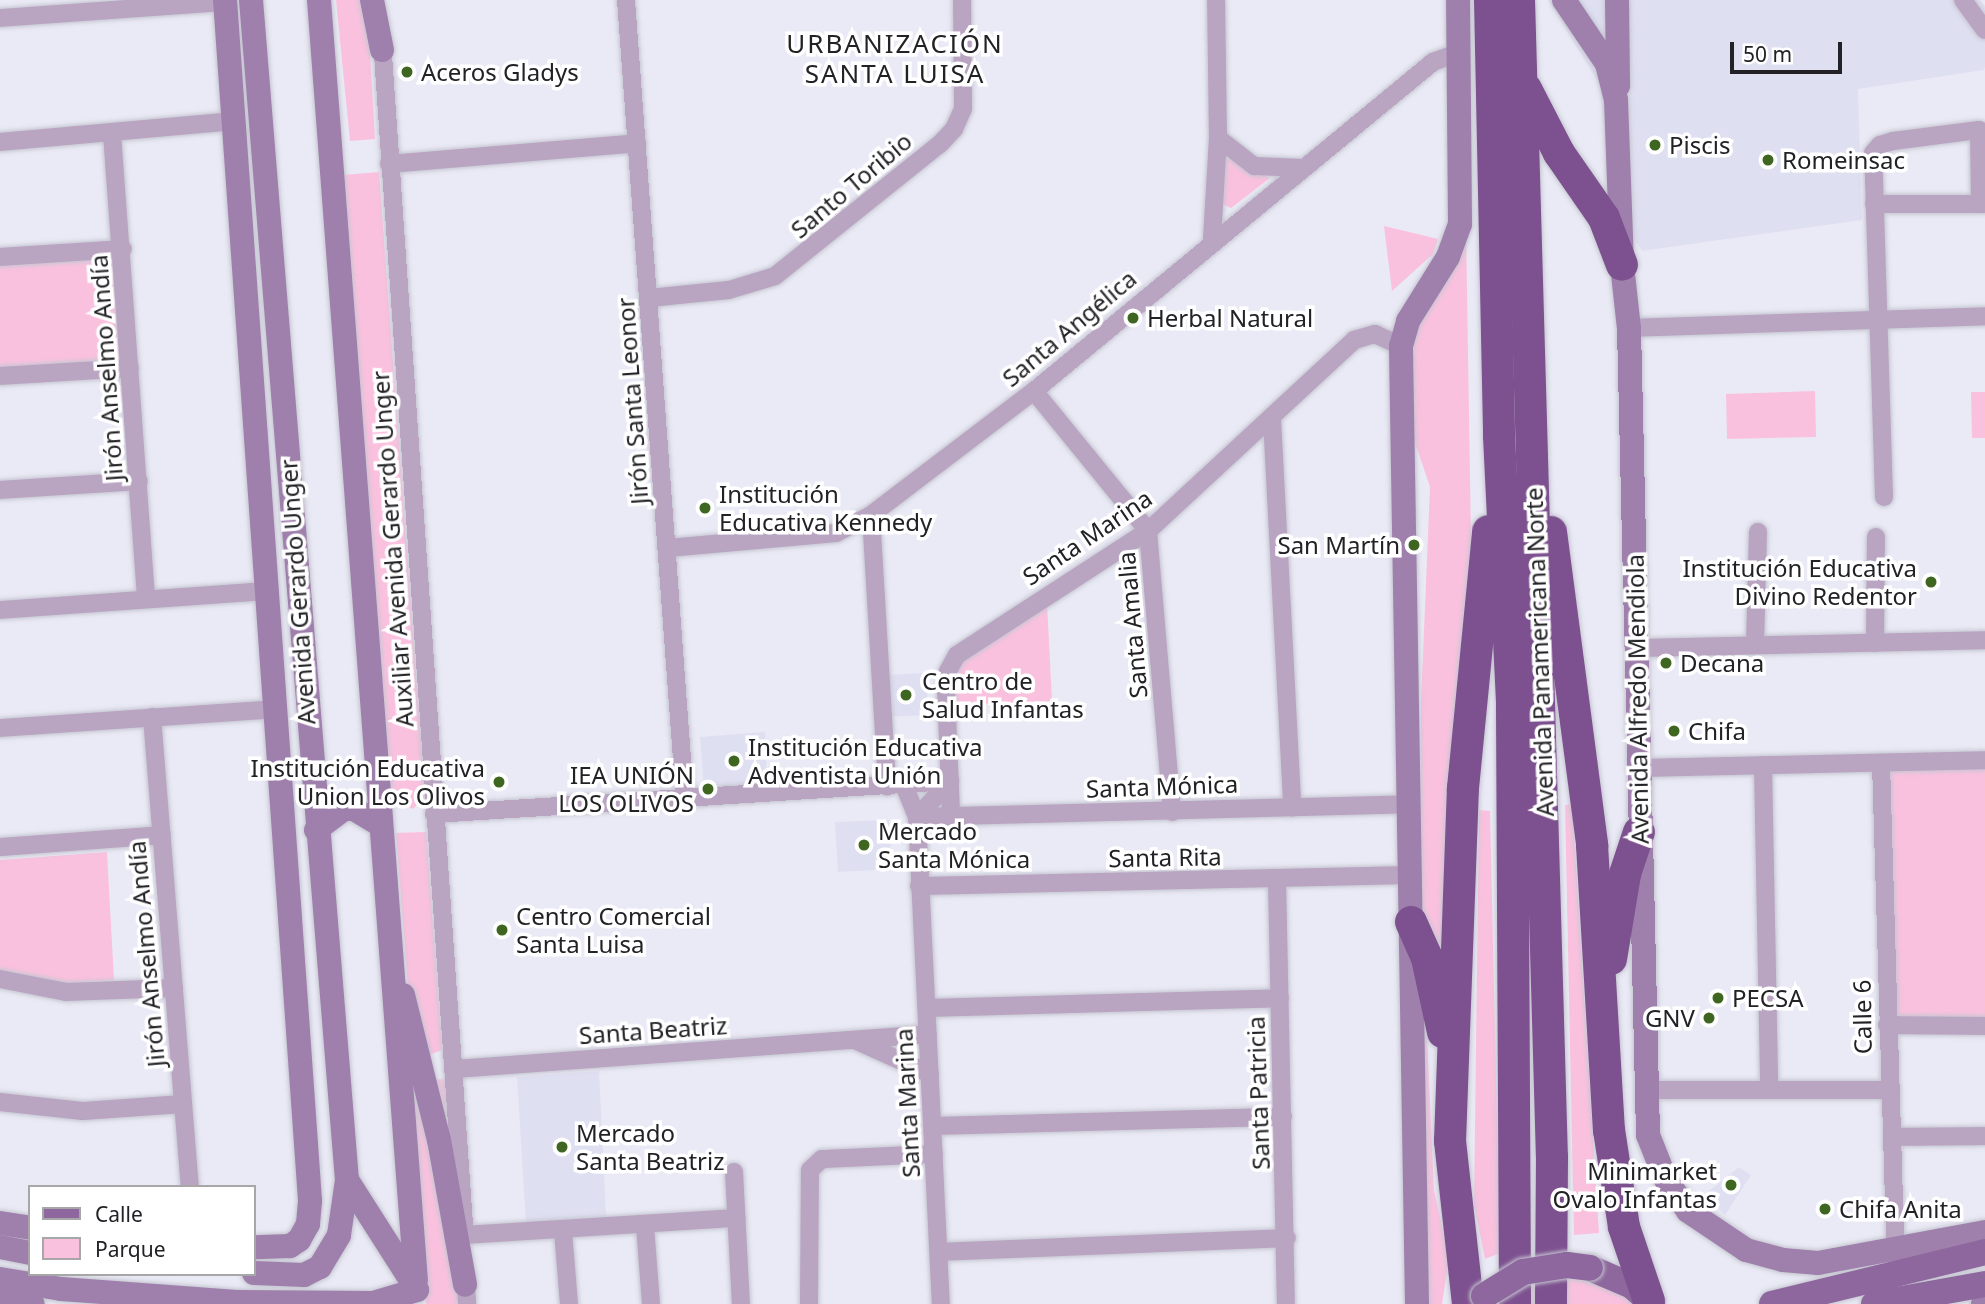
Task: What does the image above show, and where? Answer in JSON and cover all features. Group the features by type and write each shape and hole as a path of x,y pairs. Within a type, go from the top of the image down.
{"highway":[{"name":"Avenida Panamericana Norte","path":"1490,0 1499,436 1512,706 1515,1304"},
{"name":"Avenida Panamericana Norte","path":"1519,0 1552,1157 1551,1304"},
{"path":"1523,82 1559,153 1604,218 1622,265"},
{"path":"1532,435 1556,558 1592,845 1609,1130 1624,1227 1650,1302"},
{"path":"1476,1301 1450,1141 1463,789 1499,436"},
{"path":"1601,1019 1625,874 1639,832"},
{"path":"1412,922 1427,958 1440,1026 1453,1052"}],"main road":[{"name":"Avenida Gerardo Unger","path":"251,0 316,830 347,1180 418,1297"},
{"path":"0,1279 61,1289 241,1303 373,1303 418,1297 387,933 319,0"},
{"path":"372,0 382,50"},
{"path":"1417,1304 1401,346 1408,321 1448,257 1460,223 1458,0"},
{"name":"Avenida Alfredo Mendiola","path":"1564,0 1607,64 1616,100 1622,265 1629,328 1648,1135 1665,1178 1688,1211 1710,1229 1746,1250 1783,1260 1818,1263 1865,1255 1896,1261 1985,1232"},
{"path":"1616,100 1620,66 1617,0"},
{"name":"Avenida Gerardo Unger","path":"225,1 251,356 264,591 276,709 310,1201 308,1224 290,1246 256,1247"},
{"path":"251,356 274,299"},
{"path":"316,830 344,809 354,809 379,824"},
{"path":"387,933 439,1140 466,1294"},
{"path":"256,1273 304,1275 320,1267 339,1235 347,1180"},
{"path":"0,1223 28,1228"},
{"path":"0,1247 28,1253"},
{"path":"1772,1304 1896,1261 1985,1252"},
{"path":"1476,1301 1522,1272 1567,1265 1590,1268 1632,1286 1650,1302"},
{"path":"1874,1304 1985,1284"},
{"path":"0,1299 33,1304"}],"street":[{"name":"Auxiliar Avenida Gerardo Unger","path":"380,0 434,814 455,1069 466,1294"},
{"name":"Jirón Santa Leonor","path":"626,0 685,799"},
{"name":"Santo Toribio","path":"649,298 729,290 775,275 940,144 954,129 963,109 962,0"},
{"path":"1212,239 1218,138 1216,0"},
{"path":"1963,0 1985,30"},
{"path":"0,18 67,6 225,1"},
{"name":"Santa Angélica","path":"668,548 836,533 872,515 1034,391 1212,239 1433,62 1460,52"},
{"path":"0,142 234,121"},
{"path":"1874,204 1982,204 1979,130 1880,145 1872,153 1874,204 1881,318 1884,497"},
{"name":"Jirón Anselmo Andía","path":"112,134 123,249 146,598"},
{"path":"1218,138 1254,166 1303,167"},
{"path":"390,164 637,143"},
{"path":"0,257 123,249"},
{"path":"1629,328 1985,316"},
{"name":"Santa Marina","path":"951,814 946,688 948,670 957,655 1148,531 1272,419 1354,340 1375,334 1401,346"},
{"path":"0,376 130,368"},
{"name":"Santa Amalia","path":"1034,391 1148,531 1172,812"},
{"path":"1272,419 1292,807"},
{"path":"1253,435 1273,449"},
{"path":"0,490 139,481"},
{"name":"Santa Marina","path":"872,515 896,786 917,817 941,1304"},
{"path":"1755,645 1758,532"},
{"path":"1875,643 1876,537"},
{"path":"0,610 264,591"},
{"path":"1637,648 1985,640"},
{"path":"0,728 276,709"},
{"name":"Jirón Anselmo Andía","path":"152,717 190,1185"},
{"path":"1639,768 1985,760"},
{"name":"Calle 6","path":"1881,763 1888,1090 1896,1261"},
{"path":"1763,765 1769,1090"},
{"path":"434,814 950,781"},
{"path":"917,817 950,781"},
{"name":"Santa Mónica","path":"917,817 951,814 1172,812 1409,804"},
{"path":"0,847 162,835"},
{"name":"Santa Rita","path":"919,886 1411,875"},
{"name":"Santa Patricia","path":"1277,880 1287,1238 1286,1304"},
{"path":"0,979 66,992 174,988"},
{"path":"927,1008 1280,998"},
{"path":"1887,1025 1985,1026"},
{"name":"Santa Beatriz","path":"455,1069 928,1034"},
{"name":"Santa Beatriz","path":"855,1040 930,1074"},
{"path":"1646,1090 1888,1090"},
{"path":"0,1102 82,1111 183,1104"},
{"path":"933,1126 1283,1118"},
{"path":"1892,1137 1985,1136"},
{"path":"809,1304 810,1170 822,1159 934,1154"},
{"path":"734,1172 741,1304"},
{"path":"464,1235 645,1226 736,1218"},
{"path":"645,1226 651,1304"},
{"path":"563,1231 569,1304"},
{"path":"939,1252 1287,1238"}],"shaded area":[{"path":"1548,0 1980,0 1985,6 1985,66 1984,70 1858,89 1862,220 1642,251 1610,202 1600,85"},
{"name":"Centro de Salud Infantas","path":"926,673 928,715 886,717 883,675"},
{"name":"Institución Educativa Adventista Unión","path":"765,732 767,785 704,789 700,737"},
{"name":"Mercado Santa Mónica","path":"889,820 892,869 838,872 835,822"},
{"name":"Mercado Santa Beatriz","path":"599,1071 606,1216 526,1223 517,1077"},
{"name":"Minimarket Ovalo Infantas","path":"1739,1167 1751,1175 1725,1215 1704,1195"}],"green space":[{"path":"336,0 367,0 375,139 350,141"},
{"path":"1231,158 1270,178 1231,208 1222,204 1224,160"},
{"path":"379,172 425,797 413,809 392,799 343,175"},
{"path":"1384,226 1438,239 1433,254 1392,291"},
{"path":"1466,228 1471,538 1454,721 1443,976 1420,914 1421,702 1430,487 1408,422 1406,346"},
{"path":"118,258 125,363 0,371 0,265"},
{"path":"1815,391 1816,437 1727,439 1726,394"},
{"path":"1971,392 1985,392 1985,438 1972,438"},
{"path":"1047,603 1052,701 954,705 953,673 962,659"},
{"path":"1985,768 1985,1017 1894,1016 1889,771"},
{"path":"1572,804 1599,1233 1574,1235 1565,805"},
{"path":"1479,810 1490,811 1500,1253 1485,1259 1474,1205"},
{"path":"426,832 442,1050 424,1057 413,1052 396,833"},
{"path":"107,852 114,980 67,983 0,970 0,860"},
{"path":"1425,995 1434,1190 1449,1258 1442,1304 1428,1304 1421,1168"},
{"path":"447,1079 462,1304 426,1304 412,1081"},
{"path":"1556,1276 1591,1279 1623,1293 1635,1304 1492,1304 1522,1285"}],"place":[{"name":"Aceros Gladys","path":"407,72"},
{"name":"Piscis","path":"1655,145"},
{"name":"Romeinsac","path":"1768,160"},
{"name":"Herbal Natural","path":"1133,318"},
{"name":"Institución Educativa Kennedy","path":"705,508"},
{"name":"San Martín","path":"1414,545"},
{"name":"Institución Educativa Divino Redentor","path":"1931,582"},
{"name":"Decana","path":"1666,663"},
{"name":"Centro de Salud Infantas","path":"906,695"},
{"name":"Chifa","path":"1674,731"},
{"name":"Institución Educativa Adventista Unión","path":"734,761"},
{"name":"Institución Educativa Union Los Olivos","path":"499,782"},
{"name":"IEA UNIÓN LOS OLIVOS","path":"708,789"},
{"name":"Mercado Santa Mónica","path":"864,845"},
{"name":"Centro Comercial Santa Luisa","path":"502,930"},
{"name":"PECSA","path":"1718,998"},
{"name":"GNV","path":"1709,1018"},
{"name":"Mercado Santa Beatriz","path":"562,1147"},
{"name":"Minimarket Ovalo Infantas","path":"1731,1185"},
{"name":"Chifa Anita","path":"1825,1209"}],"district":[{"name":"URBANIZACIÓN SANTA LUISA","path":"895,59"}]}
